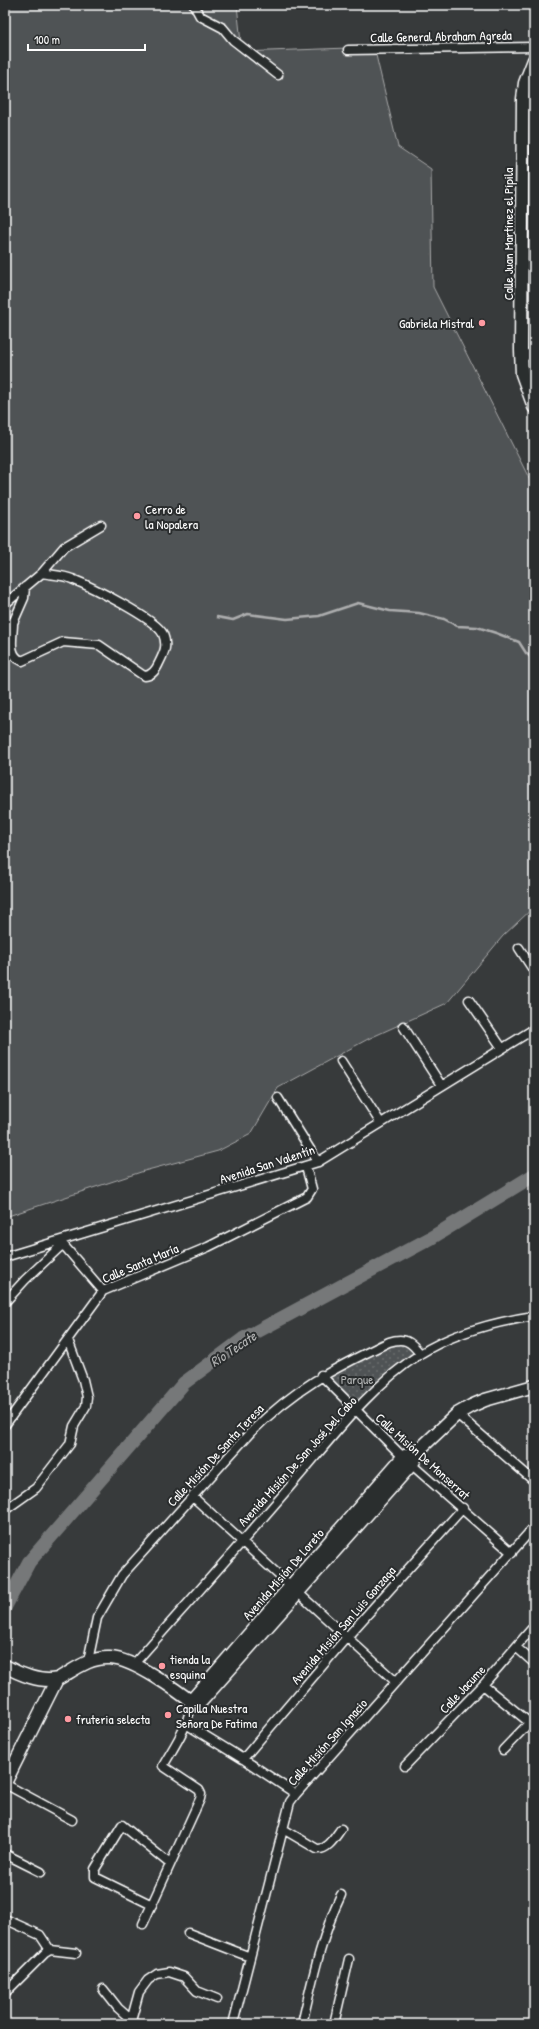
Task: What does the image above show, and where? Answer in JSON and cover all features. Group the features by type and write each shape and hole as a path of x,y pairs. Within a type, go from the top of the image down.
{"street":[{"path":"194,5 200,16 223,28 233,40 278,75"},
{"name":"Calle General Abraham Agreda","path":"348,50 534,47"},
{"name":"Calle Juan Martínez el Pípila","path":"534,60 532,74 525,83 523,99 521,360 522,374 534,408"},
{"path":"521,360 534,351"},
{"path":"5,604 42,573 64,548 101,525"},
{"path":"25,587 24,598 9,622 12,652 14,656 22,661 28,660 55,645 68,641 102,645 146,676 156,670 166,647 162,632 154,624 127,607 70,578 42,573"},
{"path":"519,948 534,971"},
{"path":"469,1000 502,1048"},
{"path":"403,1026 441,1085"},
{"name":"Avenida San Valentín","path":"5,1257 62,1242 318,1162 380,1122 534,1029"},
{"path":"341,1062 380,1122"},
{"path":"278,1098 318,1162"},
{"name":"Calle Santa María","path":"5,1425 103,1291 208,1247 306,1197 312,1189 306,1167"},
{"path":"5,1302 62,1242 103,1291"},
{"name":"Avenida Misión De San José Del Cabo","path":"134,1664 347,1420 392,1376 420,1354 445,1341 476,1328 534,1316"},
{"name":"Calle Misión De Santa Teresa","path":"88,1661 97,1618 111,1591 122,1576 192,1496 268,1415 289,1397 321,1375 389,1342 398,1339 407,1340 414,1345 420,1354"},
{"path":"5,1510 36,1488 70,1444 74,1426 86,1406 87,1397 83,1380 68,1340"},
{"name":"Calle Misión De Monserrat","path":"321,1375 407,1461 463,1508 512,1553"},
{"path":"407,1461 457,1414 485,1400 534,1386"},
{"path":"457,1414 534,1481"},
{"name":"Avenida Misión De Loreto","path":"170,1864 201,1794 199,1790 163,1766 186,1724 193,1706 407,1461"},
{"path":"192,1496 396,1682"},
{"name":"Avenida Misión San Luis Gonzaga","path":"243,1759 347,1637 463,1508"},
{"name":"Calle Misión San Ignacio","path":"233,2024 290,1802 534,1527"},
{"name":"Calle Jacume","path":"405,1766 483,1684 534,1626"},
{"path":"516,1647 534,1663"},
{"path":"72,1820 5,1784 57,1679 88,1661 110,1658 119,1659 134,1664 193,1706"},
{"path":"5,1666 18,1674 57,1679"},
{"path":"483,1684 532,1720 503,1750"},
{"path":"186,1724 296,1794"},
{"path":"143,1924 152,1905 170,1864 125,1825 121,1826 95,1869 96,1877 152,1905"},
{"path":"283,1829 321,1849 326,1847 341,1829"},
{"path":"5,1854 41,1872"},
{"path":"302,2024 322,1946 335,1907 341,1895"},
{"path":"5,1918 40,1935 50,1950"},
{"path":"188,1933 250,1957"},
{"path":"5,1993 19,1977 50,1950 76,1953"},
{"path":"334,2024 349,1959"},
{"path":"134,2023 139,1992 148,1980 157,1974 168,1972 184,1977 197,1991 217,1999"},
{"path":"103,1989 134,2023"}],"green space":[{"path":"5,5 237,5 242,52 374,47 398,147 431,169 433,287 534,488 534,907 503,936 447,1003 368,1039 278,1088 251,1134 218,1151 144,1171 5,1217"},
{"name":"Parque","path":"407,1336 417,1356 355,1410 320,1377 380,1340"}],"waterway":[{"path":"217,617 233,620 248,614 287,619 309,617 319,616 358,603 390,611 419,613 444,619 457,626 477,627 496,633 519,642 526,653 534,660"},
{"name":"Río Tecate","path":"5,1607 29,1562 184,1383 243,1339 431,1238 534,1175"}],"place":[{"name":"Gabriela Mistral","path":"482,323"},
{"name":"Cerro de la Nopalera","path":"137,516"},
{"name":"tienda la esquina","path":"162,1666"},
{"name":"Capilla Nuestra Señora De Fatima","path":"168,1715"},
{"name":"fruteria selecta","path":"68,1719"}]}
